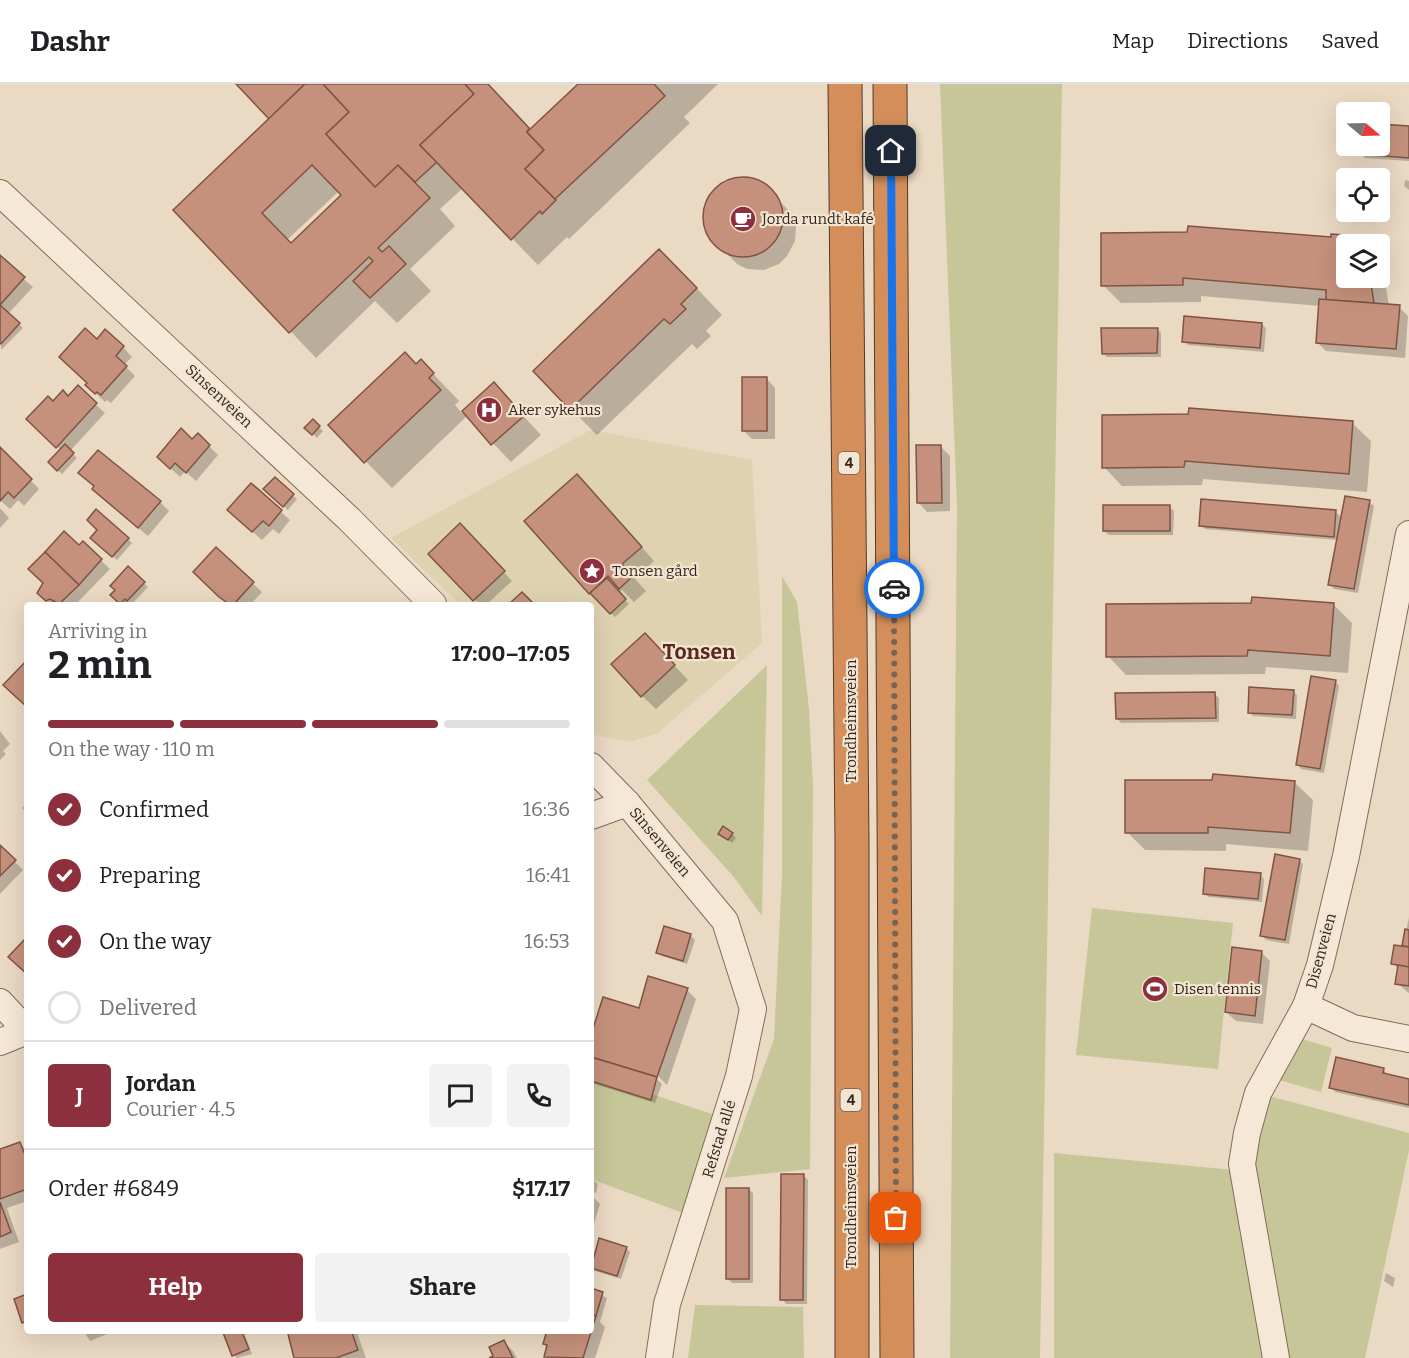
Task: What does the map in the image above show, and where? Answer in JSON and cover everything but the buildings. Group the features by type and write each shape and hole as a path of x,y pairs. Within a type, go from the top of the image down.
{"highway":[{"name":"Trondheimsveien","path":"845,84 852,830 852,1358"},
{"path":"890,84 897,1358"}],"street":[{"name":"Sinsenveien","path":"0,193 349,519 431,602"},
{"name":"Disenveien","path":"1276,1358 1242,1164 1247,1133 1258,1094 1306,1006 1320,965 1346,856 1409,534"},
{"name":"Sinsenveien","path":"594,769 627,802 725,921"},
{"path":"594,815 627,802"},
{"name":"Refstad allé","path":"659,1358 667,1304 739,1076 753,1009 725,921"},
{"path":"0,1002 24,1028"},
{"path":"1306,1006 1353,1028 1409,1039"},
{"path":"0,1042 24,1032"}],"shaded area":[{"name":"Tonsen gård","path":"591,430 752,460 762,643 658,733 631,742 595,735 594,602 458,602 391,538"}],"green space":[{"path":"940,84 1062,84 1040,1358 950,1358 957,506"},
{"path":"782,576 797,602 809,709 813,786 810,1169 724,1178 774,1039 782,875"},
{"path":"767,665 762,916 733,876 647,780"},
{"name":"Disen tennis","path":"1092,908 1233,923 1218,1069 1076,1055"},
{"path":"1299,1038 1332,1048 1321,1092 1279,1080"},
{"path":"594,1075 715,1115 683,1213 594,1180"},
{"path":"1258,1093 1409,1133 1409,1150 1365,1358 1054,1358 1054,1153 1234,1170"},
{"path":"695,1305 803,1307 804,1358 688,1358"}],"way so far":[{"path":"894,588 896,1218"}],"place":[{"name":"Jorda rundt kafé","path":"743,219"},
{"name":"Aker sykehus","path":"489,410"},
{"name":"Tonsen gård","path":"592,571"},
{"name":"Disen tennis","path":"1155,989"}],"district":[{"name":"Tonsen","path":"699,652"}],"route":[{"path":"891,151 894,588"}]}
